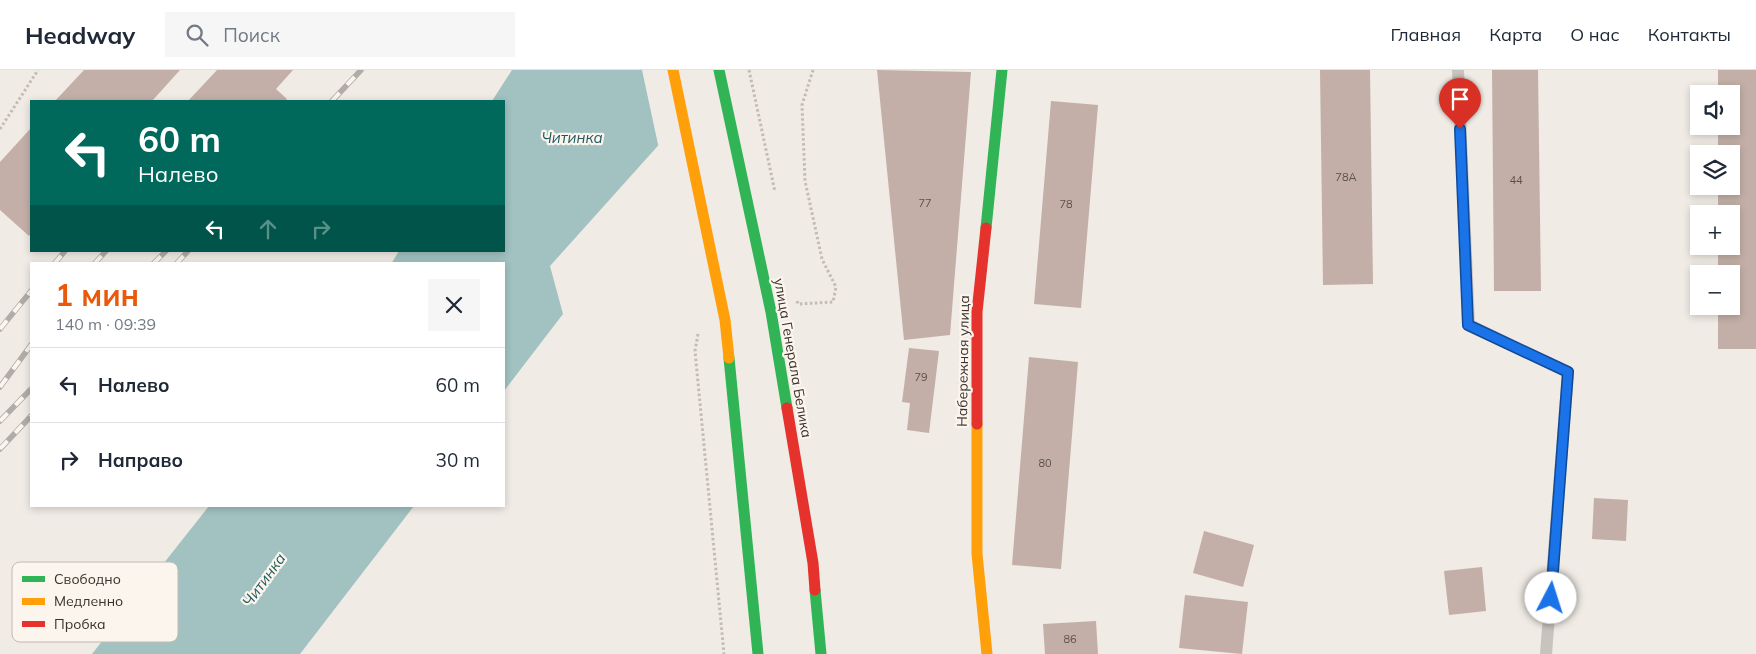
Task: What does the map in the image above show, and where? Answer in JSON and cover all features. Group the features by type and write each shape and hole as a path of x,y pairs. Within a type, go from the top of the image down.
{"main road":[{"path":"673,70 725,320 758,654"},
{"name":"улица Генерала Белика","path":"719,70 771,312 813,563 821,654"},
{"name":"Набережная улица","path":"987,654 977,554 977,312 1002,70"}],"lane":[{"path":"1458,70 1468,325 1568,372 1546,654"}],"path":[{"path":"0,129 38,70"},
{"path":"749,70 776,197"},
{"path":"796,294 798,304 833,302 836,287 822,259 806,181 802,105 813,70"},
{"path":"700,326 695,351 724,654"}],"water":[{"name":"Читинка","path":"512,70 726,70 550,266 563,314 505,390 505,262 392,262 398,252 505,252 505,100 493,100"},
{"name":"Читинка","path":"208,507 413,507 300,654 92,654 101,642 178,642 178,562 165,562"}],"pier":[{"path":"642,70 728,70 659,149"}],"building":[{"path":"84,70 180,70 153,100 56,100"},
{"path":"217,70 293,70 276,89 286,100 189,100"},
{"path":"877,70 971,72 950,335 904,340"},
{"path":"1320,70 1370,70 1373,284 1323,285"},
{"path":"1492,70 1538,70 1541,291 1494,291"},
{"path":"1718,70 1756,70 1756,349 1718,349 1718,315 1740,315 1740,265 1718,265 1718,255 1740,255 1740,205 1718,205 1718,195 1740,195 1740,145 1718,145 1718,135 1740,135 1740,85 1718,85"},
{"path":"1051,101 1098,105 1081,308 1034,304"},
{"path":"30,129 29,236 0,210 0,162"},
{"path":"909,348 939,351 929,433 907,430 910,403 902,402"},
{"path":"1029,357 1078,362 1061,569 1012,565"},
{"path":"1594,498 1628,500 1626,541 1592,539"},
{"path":"1204,531 1254,545 1243,587 1193,573"},
{"path":"1482,567 1486,611 1449,615 1444,571"},
{"path":"1185,595 1248,602 1242,654 1179,648"},
{"path":"1096,621 1098,654 1045,654 1043,624"}],"railway":[{"path":"333,100 361,70"},
{"path":"56,262 64,252"},
{"path":"96,262 105,252"},
{"path":"155,262 165,252"},
{"path":"178,262 187,252"},
{"path":"0,329 30,292"},
{"path":"0,387 30,346"},
{"path":"0,421 30,390"},
{"path":"0,449 30,417"}],"traffic: fast":[{"path":"719,70 771,312 787,408"},
{"path":"986,228 1002,70"},
{"path":"729,358 758,654"},
{"path":"815,590 821,654"}],"traffic: slow":[{"path":"673,70 725,320 729,358"},
{"path":"977,424 977,554 987,654"}],"traffic: jam":[{"path":"977,424 977,312 986,228"},
{"path":"787,408 813,563 815,590"}],"route":[{"path":"1460,129 1468,325 1568,372 1551,598"}]}
